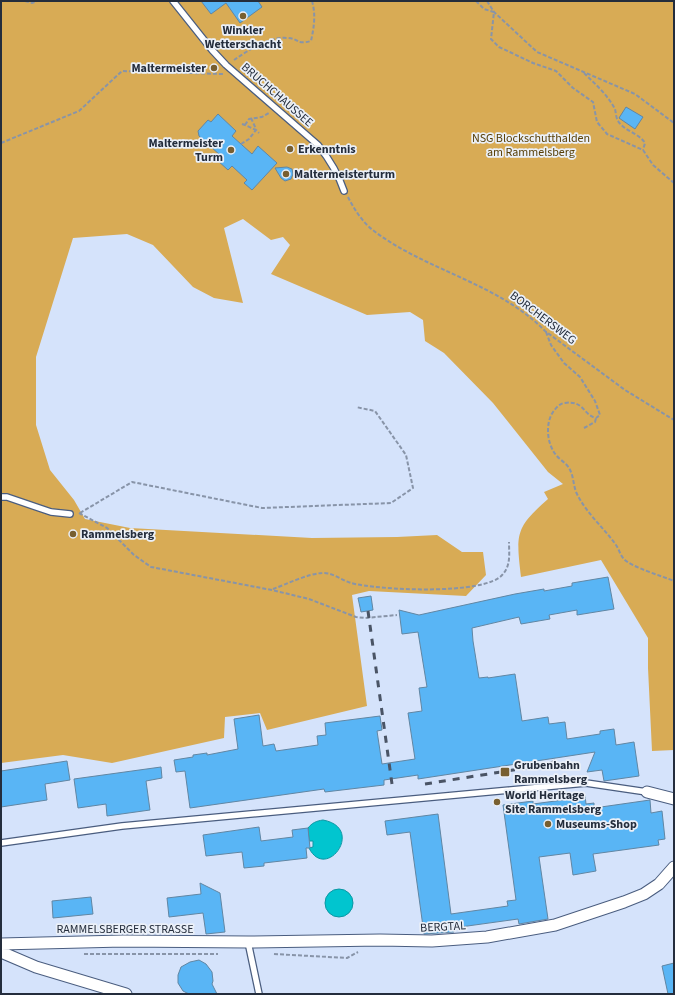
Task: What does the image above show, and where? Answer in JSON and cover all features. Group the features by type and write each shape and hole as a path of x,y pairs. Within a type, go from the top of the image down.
{"street":[{"path":"647,792 674,799"},
{"name":"BERGTAL","path":"248,942 380,940 432,941 487,937 555,925 624,902 644,894 659,884 674,867"},
{"name":"RAMMELSBERGER STRASSE","path":"1,944 123,941 248,942"},
{"path":"1,952 36,966 113,992 126,994"}],"lane":[{"name":"BRUCHCHAUSSEE","path":"173,1 212,50 236,75 318,145 330,159 344,191"},
{"path":"1,497 7,497 51,512 70,514"},
{"path":"1,843 122,826 586,783 647,792"},
{"path":"248,942 259,994"}],"path":[{"path":"25,1 32,3 38,1"},
{"path":"226,65 258,46 277,38 289,38 301,43 311,41 314,23 312,1"},
{"path":"476,1 484,9 494,12"},
{"path":"487,1 494,12 537,52 636,94 674,123"},
{"path":"494,12 491,39 499,47 533,63 556,71 573,88 593,102 597,122 607,134 643,150 653,165 674,183"},
{"path":"1,143 79,110 122,71 236,75"},
{"path":"583,72 604,92 615,110 619,122 631,132 642,138 646,143 643,150"},
{"path":"245,125 251,118 262,117 269,114"},
{"path":"251,118 256,130"},
{"path":"242,124 256,130 259,133"},
{"path":"241,144 249,139 256,130"},
{"name":"BORCHERSWEG","path":"344,191 354,209 373,230 403,250 497,295 536,322 545,331 625,390 674,420"},
{"path":"545,331 551,344 564,363 580,377 596,401 600,415 596,418 592,425 584,428"},
{"path":"596,418 591,417 581,406 572,403 563,403 556,408 551,415 548,427 551,444 555,454 569,468 578,495 624,559 641,569 674,580"},
{"path":"70,514 80,513 132,482 262,508 391,503 413,488 406,455 375,411 356,407"},
{"path":"80,513 107,528 134,555 151,567 272,590 309,599 356,617 365,618 397,615"},
{"path":"272,590 323,572 350,582 366,585 421,590 472,587 495,581 503,575 509,564 509,542"},
{"path":"273,954 347,958 360,951"},
{"path":"83,954 222,954"}],"green space":[{"name":"NSG Blockschutthalden am Rammelsberg","path":"1,1 674,1 674,750 652,751 648,638 601,560 521,577 518,551 520,533 529,517 548,499 544,492 563,484 548,472 493,403 444,353 425,341 423,320 410,312 367,315 271,274 290,245 283,237 271,240 243,219 224,228 243,303 214,298 193,287 153,245 127,234 73,238 36,357 36,425 50,470 74,500 85,519 130,528 312,538 437,535 462,552 483,552 486,575 466,596 369,591 352,595 367,706 267,730 260,713 225,717 224,738 112,763 63,755 1,763"}],"water":[{"path":"323,820 335,825 341,833 342,841 338,850 332,856 324,859 316,857 309,848 313,847 313,841 309,841 308,828 314,822"},
{"path":"339,889 349,893 353,903 349,913 339,917 329,913 325,903 329,893"}],"building":[{"name":"Winkler Wetterschacht","path":"201,1 258,1 262,7 240,23 226,3 211,14"},
{"path":"626,107 643,117 635,129 619,118"},
{"name":"Maltermeister Turm","path":"218,114 236,131 232,136 252,154 258,146 277,163 252,190 244,183 247,180 232,166 228,170 217,160 221,156 199,136 198,131 208,120 211,122"},
{"name":"Maltermeisterturm","path":"287,167 292,169 293,174 291,179 285,181 281,178 275,168"},
{"path":"608,577 614,609 577,615 577,610 549,615 550,619 521,624 519,617 472,628 473,641 479,678 515,674 522,721 548,717 549,724 565,722 567,739 600,734 600,731 614,729 616,745 634,742 639,776 604,781 602,770 587,772 595,752 418,779 418,775 384,780 384,785 325,792 324,789 190,808 185,771 176,772 174,760 193,757 193,755 207,753 207,755 238,749 234,719 259,715 263,746 274,744 276,751 318,745 317,736 326,735 325,723 380,716 382,730 377,731 382,764 415,759 408,713 422,711 419,688 427,687 418,632 402,634 399,610 419,615 515,594 572,586 572,583"},
{"path":"371,596 373,610 361,612 358,598"},
{"path":"67,761 70,780 45,784 47,800 1,807 1,771"},
{"path":"161,767 162,778 146,781 150,810 107,816 106,804 78,808 74,779"},
{"path":"585,795 586,804 594,803 594,808 650,800 651,813 662,811 665,839 658,840 659,845 593,854 596,871 573,875 570,853 539,857 548,919 519,924 518,919 453,928 454,932 424,934 410,832 387,835 385,821 438,814 451,914 508,906 507,901 516,900 503,805 533,801 533,804"},
{"path":"259,827 261,841 293,837 292,830 308,828 310,848 306,848 307,858 264,863 264,866 244,868 242,852 206,856 203,835"},
{"path":"200,883 220,893 225,932 206,934 203,913 169,917 167,898 201,894"},
{"path":"91,897 93,914 53,918 52,901"},
{"path":"199,960 206,964 212,972 212,984 217,994 189,994 183,991 178,983 178,975 181,967 190,962"},
{"path":"674,963 674,994 668,994 662,966"}],"railway":[{"path":"368,611 392,784"},
{"path":"425,784 545,765 558,759"}],"place":[{"name":"Winkler Wetterschacht","path":"243,16"},
{"name":"Maltermeister","path":"214,68"},
{"name":"Erkenntnis","path":"290,149"},
{"name":"Maltermeister Turm","path":"231,150"},
{"name":"Maltermeisterturm","path":"286,174"},
{"name":"Rammelsberg","path":"73,534"},
{"name":"Grubenbahn Rammelsberg","path":"505,772"},
{"name":"World Heritage Site Rammelsberg","path":"497,802"},
{"name":"Museums-Shop","path":"548,824"}]}
